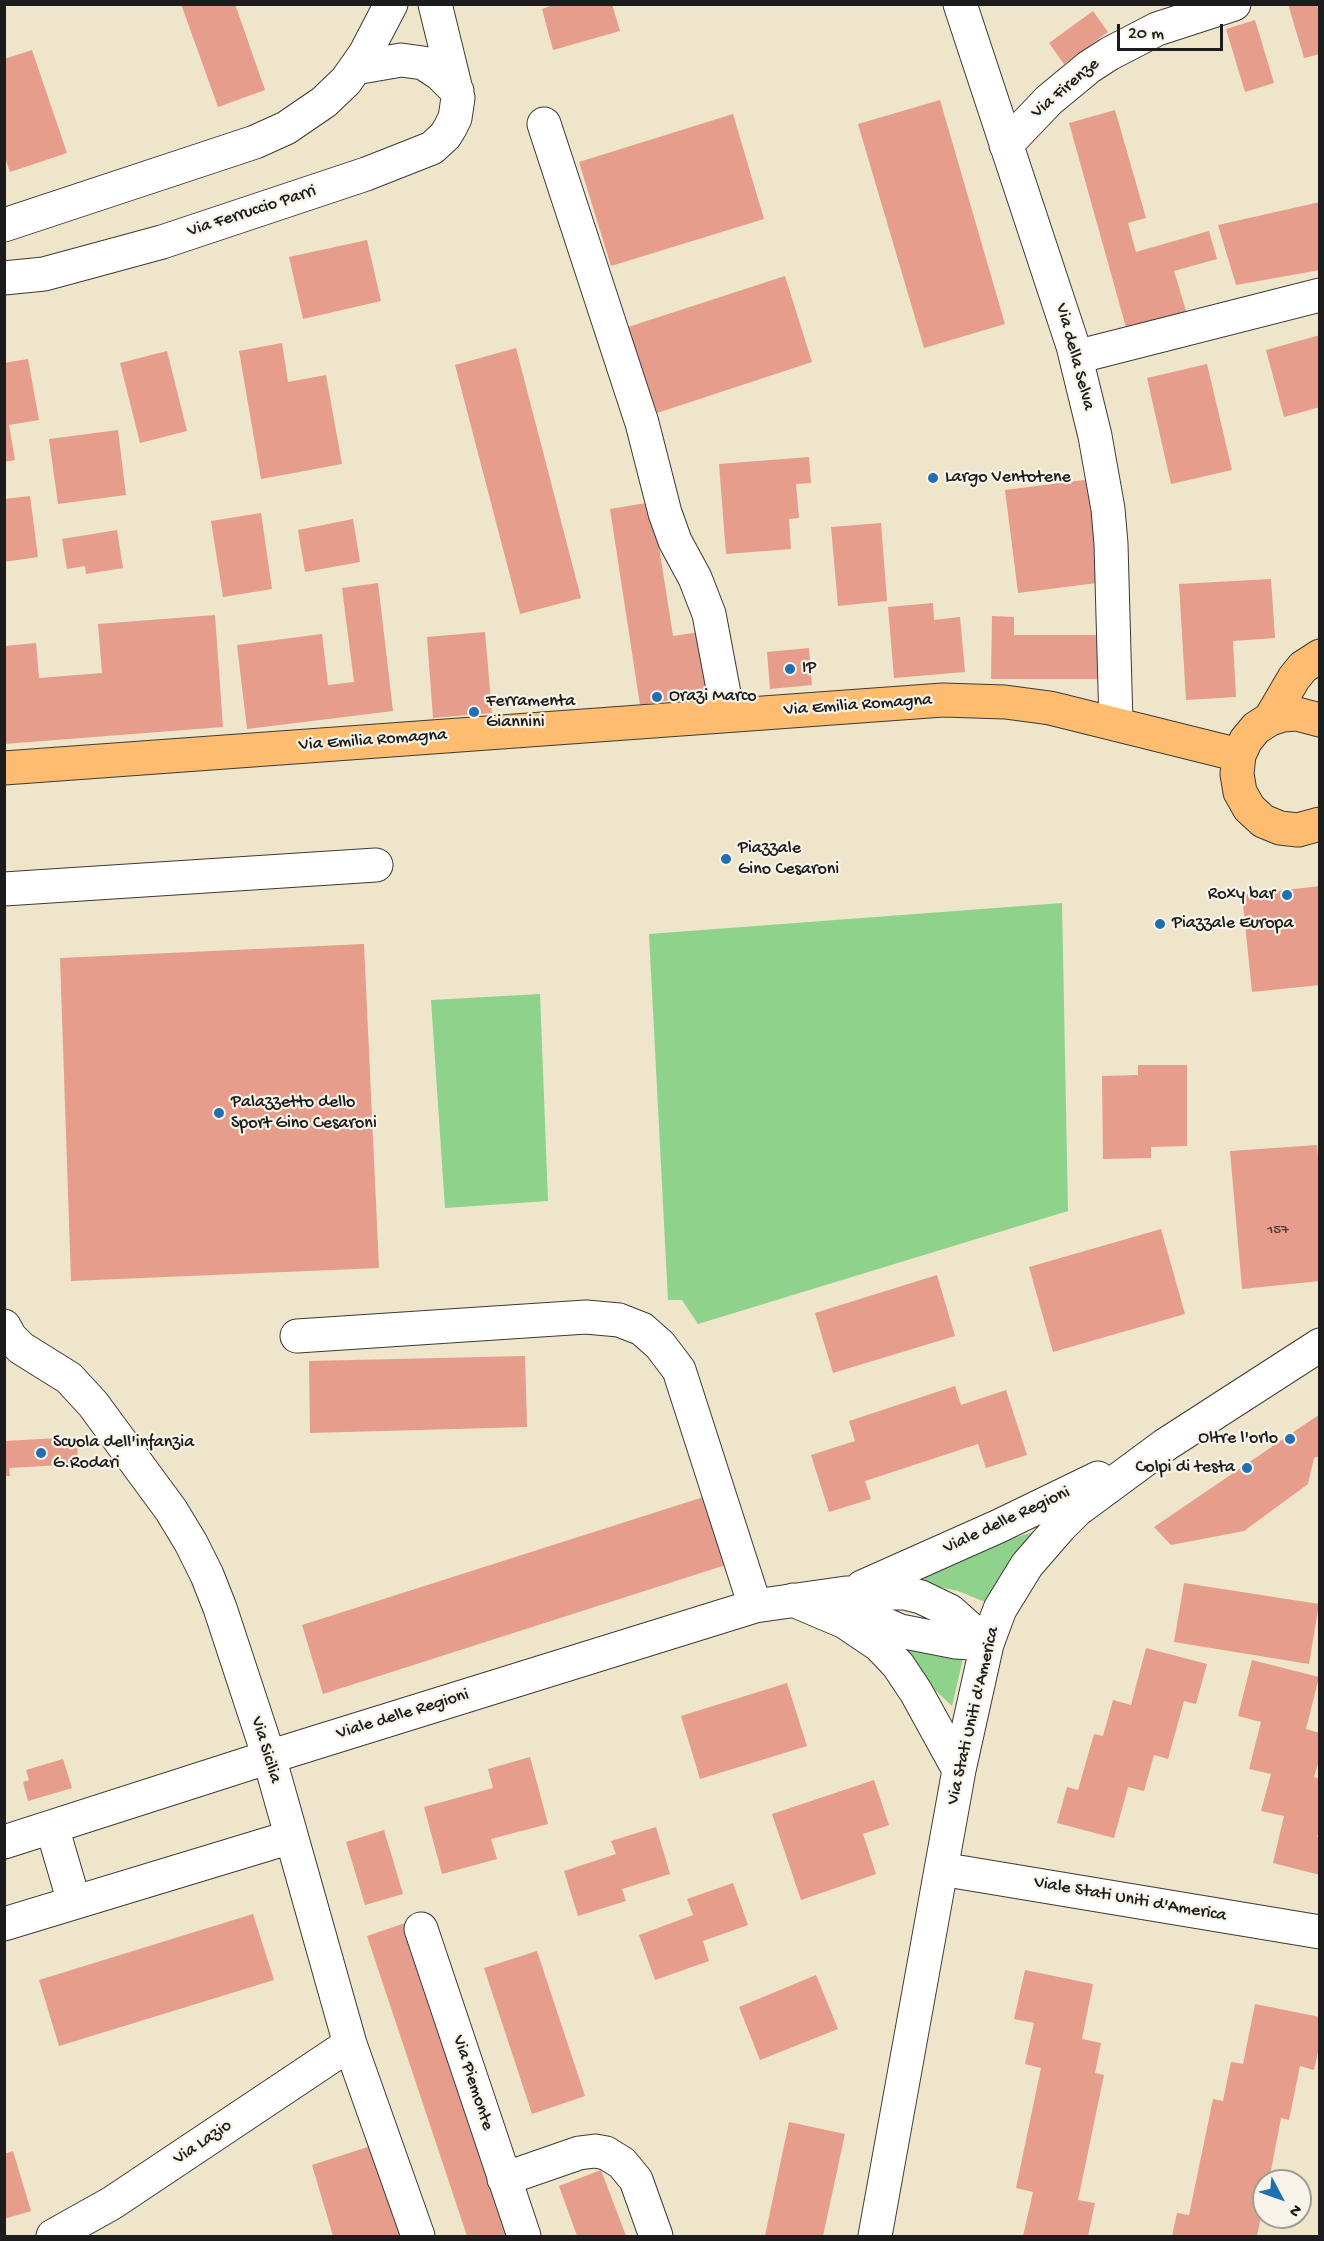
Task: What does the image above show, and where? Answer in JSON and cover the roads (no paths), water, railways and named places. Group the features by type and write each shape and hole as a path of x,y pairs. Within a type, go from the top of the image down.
{"main road":[{"path":"1270,719 1294,678 1303,667 1320,656"},
{"name":"Via Emilia Romagna","path":"5,774 728,715 956,700 1038,706 1239,755"},
{"path":"1316,714 1283,715 1270,719 1256,728 1246,740 1239,755 1236,774 1240,792 1249,808 1263,821 1280,828 1298,830 1320,824"}],"street":[{"path":"4,225 270,136 296,123 324,102 355,69 392,4"},
{"name":"Via Ferruccio Parri","path":"4,278 44,274 162,242 412,157 432,148 445,136 455,118 457,91 435,4"},
{"name":"Via della Selva","path":"960,4 1076,357 1095,436 1108,509 1111,544 1116,724"},
{"name":"Via Firenze","path":"1006,145 1049,100 1089,67 1109,54 1157,29 1234,4"},
{"path":"355,69 401,60 423,63 440,74 457,91"},
{"path":"543,124 642,423 665,513 675,541 695,578 709,614 728,715"},
{"path":"1076,357 1320,295"},
{"path":"4,889 376,865"},
{"path":"297,1336 586,1317 619,1320 642,1329 660,1344 679,1370 755,1606"},
{"name":"Via Sicilia","path":"4,1326 10,1337 21,1348 55,1368 80,1389 182,1527 200,1559 220,1608 269,1757 350,2044 418,2236"},
{"name":"Via Stati Uniti d'America","path":"875,2236 959,1770 987,1644 997,1616 1012,1587 1042,1547 1077,1510 1165,1445 1320,1345"},
{"name":"Viale delle Regioni","path":"4,1842 755,1606 846,1593 999,1526 1165,1445"},
{"path":"846,1593 864,1611 900,1631 956,1642 987,1644"},
{"path":"792,1599 845,1622 879,1645 898,1665 916,1692 959,1770"},
{"path":"52,1827 74,1902"},
{"path":"4,1924 291,1837"},
{"name":"Viale Stati Uniti d'America","path":"941,1869 1320,1932"},
{"name":"Via Piemonte","path":"421,1929 524,2236"},
{"name":"Via Lazio","path":"53,2236 112,2203 350,2044"},
{"path":"504,2179 579,2153 595,2151 606,2153 622,2163 636,2180 656,2236"}],"place":[{"name":"Largo Ventotene","path":"933,478"},
{"name":"IP","path":"790,669"},
{"name":"Orazi Marco","path":"657,697"},
{"name":"Ferramenta Giannini","path":"474,712"},
{"name":"Piazzale Gino Cesaroni","path":"726,859"},
{"name":"Roxy bar","path":"1287,895"},
{"name":"Piazzale Europa","path":"1160,924"},
{"name":"Palazzetto dello Sport Gino Cesaroni","path":"219,1113"},
{"name":"Oltre l'orlo","path":"1290,1439"},
{"name":"Scuola dell'infanzia G.Rodari","path":"41,1453"},
{"name":"Colpi di testa","path":"1247,1468"}]}
